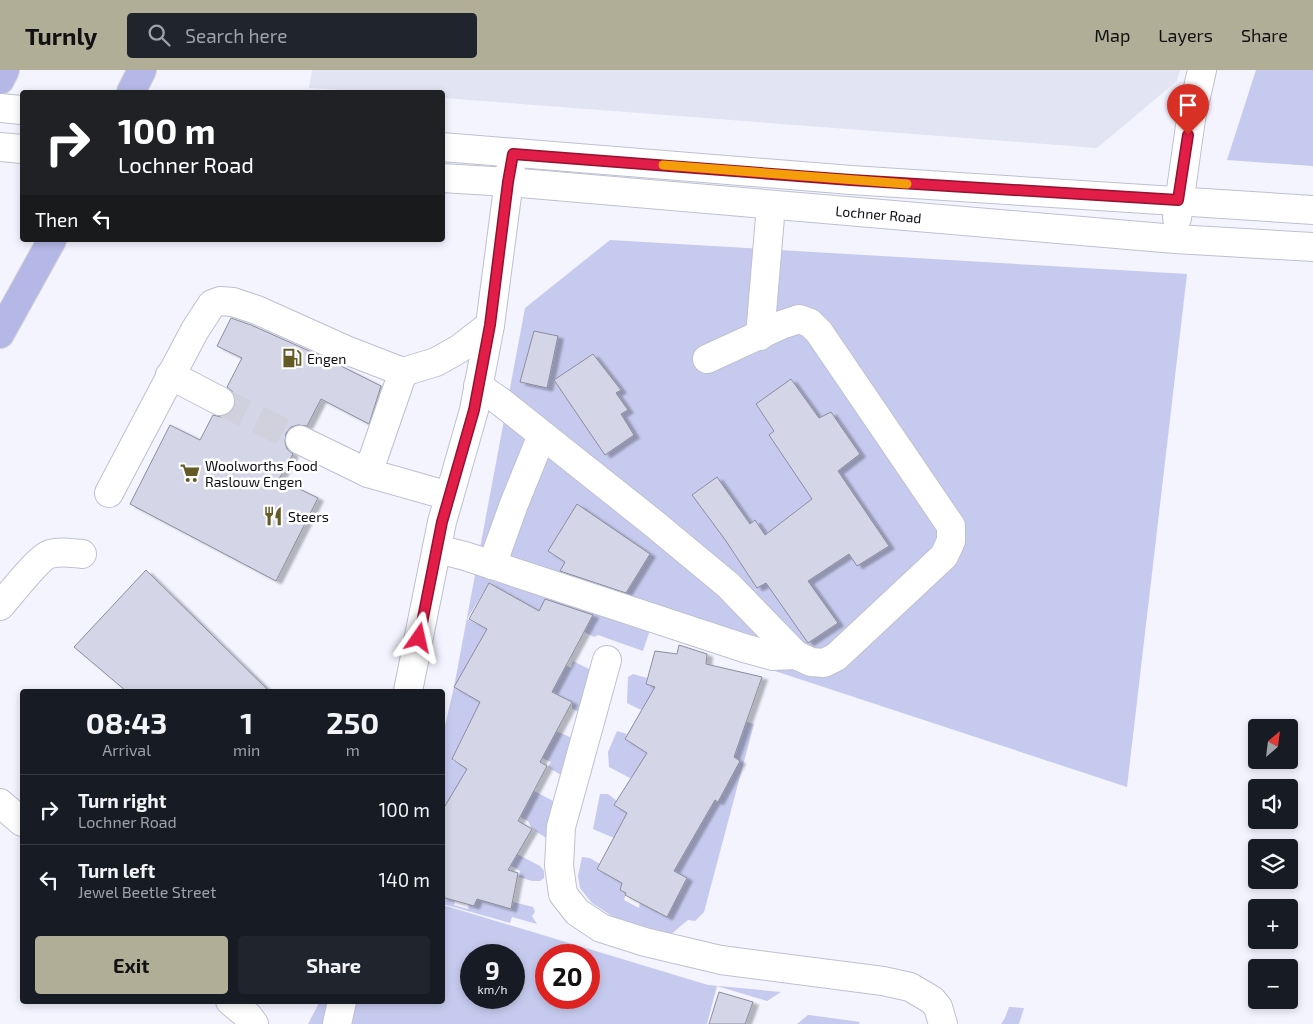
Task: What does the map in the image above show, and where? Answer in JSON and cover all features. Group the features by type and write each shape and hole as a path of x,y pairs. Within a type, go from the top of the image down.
{"main road":[{"path":"0,80 5,70"},
{"path":"132,90 142,70"},
{"path":"0,334 51,242"}],"street":[{"path":"1174,239 1178,200 1191,119 1202,70"},
{"path":"0,108 20,110"},
{"path":"0,147 20,149"},
{"path":"445,147 851,180 1313,210"},
{"path":"408,689 449,496 474,410 490,325 513,154"},
{"name":"Lochner Road","path":"445,178 1174,239 1313,247"},
{"path":"760,336 771,205"},
{"path":"109,494 170,375 212,304 220,301 233,302 256,310 346,350 403,372 436,362 459,349 490,325"},
{"path":"478,386 501,402 652,522 728,585 796,655 811,662 824,662 836,657 944,556 951,541 951,526 814,328 805,320 799,319 781,325 707,359"},
{"path":"368,473 403,372"},
{"path":"170,375 220,402"},
{"path":"492,565 542,435"},
{"path":"300,440 368,473 449,496"},
{"path":"437,548 744,648 773,656 796,655"},
{"path":"0,606 48,554 64,552 82,554"},
{"path":"607,660 561,827 559,866 563,894 577,912 600,928 645,942 720,960 883,981 910,987 932,1000 940,1016"},
{"path":"0,803 20,820"},
{"path":"234,1004 248,1016 254,1024"},
{"path":"337,1024 341,1004"}],"shaded area":[{"path":"312,70 1180,70 1177,81 1097,148 445,98 445,90 340,90 309,88"},
{"path":"1256,70 1313,70 1313,166 1227,160"},
{"path":"610,240 1187,274 1127,787 650,630 643,651 598,635 594,637 567,623 572,614 546,599 539,611 489,583 467,619 539,657 542,652 571,668 573,661 589,669 594,677 581,714 572,708 572,702 475,650 455,687 522,727 556,731 572,738 564,777 548,767 551,762 469,724 452,760 476,774 534,791 555,802 551,841 532,829 528,821 459,785 445,808 445,725 454,687 525,308"},
{"path":"633,674 647,678 646,684 674,693 673,701 754,724 704,912 695,921 688,920 670,935 615,918 592,903 580,888 578,876 582,857 590,858 600,864 597,869 622,883 620,890 626,893 624,900 639,908 640,902 667,917 687,878 614,838 593,829 600,794 608,794 617,801 614,805 642,821 684,853 705,817 633,775 630,778 609,767 608,752 617,731 627,734 625,739 651,755 647,761 717,802 740,761 667,721 644,706 641,710 627,703 628,677"},
{"path":"445,853 517,854 540,866 544,871 544,878 540,881 532,881 519,877 520,871 514,867"},
{"path":"445,898 455,900 454,905 468,909 469,904 474,906 477,899 511,909 513,902 533,907 535,912 532,916 537,924 512,917 510,923 445,905"},
{"path":"445,906 572,944 535,944 535,1009 600,1009 600,952 708,985 781,992 767,1001 717,986 707,1024 308,1024 318,1004 445,1004"},
{"path":"1009,1007 1024,1008 1019,1024 1001,1024"},
{"path":"808,1015 860,1022 859,1024 797,1024"}],"building":[{"path":"231,318 325,358 381,386 369,424 321,399 307,426 298,425 291,427 286,433 285,442 287,449 293,454 279,479 318,498 276,581 130,504 170,425 200,440 213,415 221,417 234,409 236,400 233,392 227,387 242,358 217,346"},
{"path":"534,331 558,336 547,388 520,382"},
{"path":"593,354 621,390 616,393 628,410 621,414 634,435 605,455 554,380"},
{"path":"791,379 819,418 831,412 860,454 838,471 889,546 857,566 849,554 808,581 838,623 808,643 766,583 757,588 726,541 692,495 717,477 750,524 755,520 765,535 812,499 769,435 774,431 756,404"},
{"path":"577,504 650,554 626,593 560,571 565,562 548,551"},
{"path":"146,570 267,689 124,689 74,647"},
{"path":"489,583 539,611 545,599 593,615 552,692 572,702 540,762 547,766 518,821 532,829 508,870 518,873 511,909 477,899 474,906 445,898 445,806 467,769 452,759 480,702 454,687 487,629 469,619"},
{"path":"679,645 707,654 706,664 762,677 734,757 740,761 718,802 715,800 674,871 687,878 667,917 625,895 626,893 620,890 622,883 597,869 627,813 614,805 647,753 625,739 655,687 646,684 655,651 677,654"},
{"path":"719,992 753,1002 745,1024 709,1024"}],"tunnel":[{"path":"220,401 300,440"}],"slow traffic":[{"path":"663,165 907,184"}],"place":[{"name":"Engen","path":"292,358"},
{"name":"Woolworths Food Raslouw Engen","path":"190,473"},
{"name":"Steers","path":"273,516"}],"route":[{"path":"419,638 442,522 474,410 490,325 513,154 851,180 1178,200 1188,135"}]}
